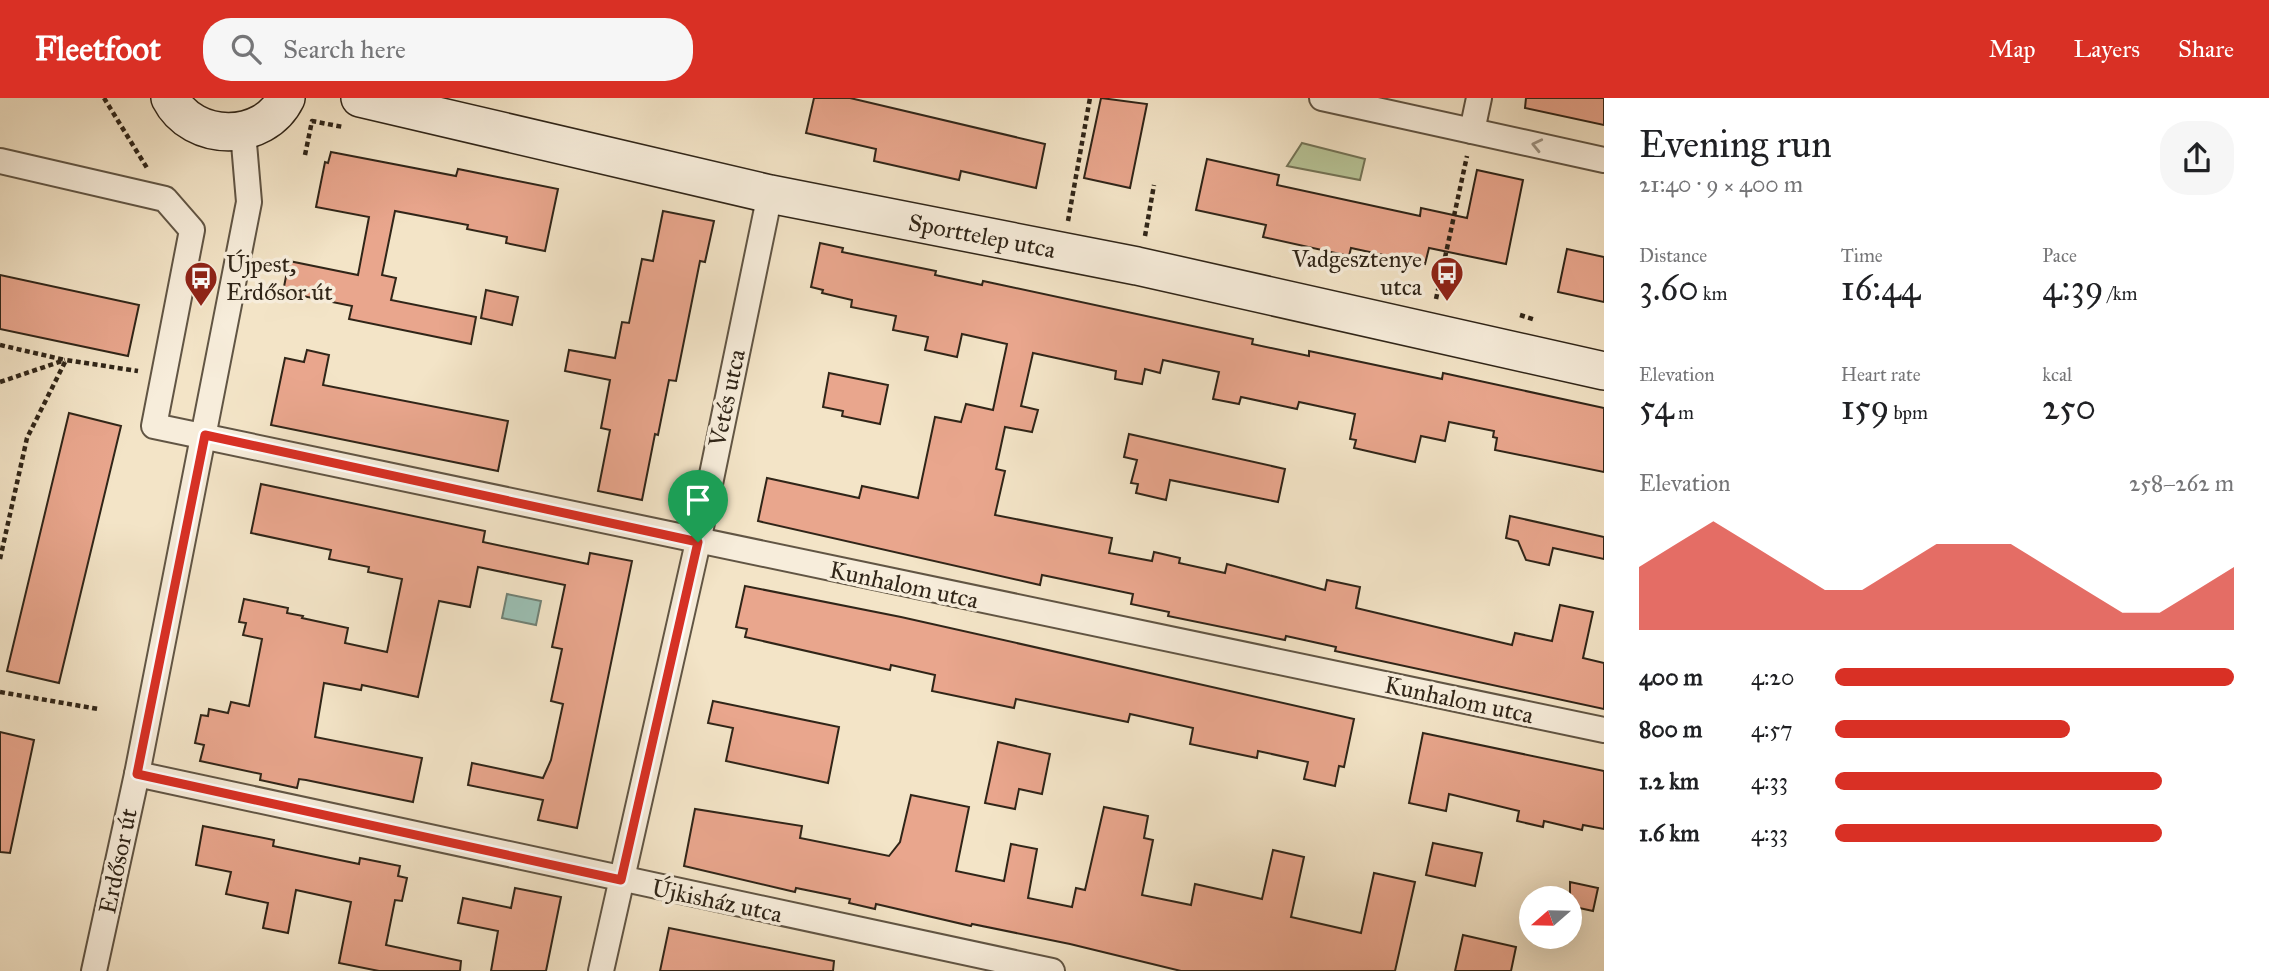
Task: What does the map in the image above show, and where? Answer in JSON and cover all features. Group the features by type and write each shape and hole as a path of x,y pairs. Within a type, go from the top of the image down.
{"street":[{"path":"170,98 174,106 193,124 217,132 243,132 265,123 286,98"},
{"name":"Sporttelep utca","path":"360,98 770,194 1137,266 1604,371"},
{"path":"1322,98 1604,160"},
{"path":"1472,131 1479,98"},
{"name":"Erdősor út","path":"94,971 137,774 249,202 243,132"},
{"path":"0,161 165,199 192,230 163,375"},
{"name":"Vetés utca","path":"601,971 698,542 770,194"},
{"name":"Kunhalom utca","path":"163,375 154,426 1604,730"},
{"name":"Újkisház utca","path":"137,774 1052,971"}],"path":[{"path":"104,98 165,199"},
{"path":"1062,251 1090,98"},
{"path":"1436,299 1472,131"},
{"path":"1137,266 1154,185"},
{"path":"0,345 66,360 163,375"},
{"path":"0,382 66,360"},
{"path":"0,559 27,438 66,360"},
{"path":"0,692 98,709"}],"green space":[{"path":"1302,143 1365,159 1360,180 1287,166"}],"water":[{"path":"507,594 541,601 536,625 502,618"}],"building":[{"path":"814,98 850,98 1045,144 1036,188 961,171 959,180 874,161 876,149 806,133"},
{"path":"1101,98 1147,104 1130,188 1084,178"},
{"path":"1526,98 1604,98 1604,125 1525,108"},
{"path":"331,152 456,176 458,169 558,189 545,251 506,243 507,237 467,229 468,225 395,211 382,275 396,278 391,300 476,317 471,344 349,319 352,306 283,292 289,261 358,275 369,217 316,207 325,162 328,163"},
{"path":"1207,159 1279,175 1277,185 1420,216 1421,208 1467,218 1477,170 1523,180 1506,264 1429,248 1425,264 1351,248 1349,256 1263,237 1266,225 1196,210"},
{"path":"663,211 714,221 705,262 700,261 676,381 669,380 658,435 655,434 642,500 598,491 610,430 601,428 610,380 565,371 569,350 615,358 622,322 629,323 642,259 653,261"},
{"path":"820,243 843,248 842,252 936,271 935,275 982,285 983,281 1253,339 1252,344 1309,356 1309,351 1442,379 1443,373 1604,408 1604,472 1495,450 1497,438 1493,437 1494,431 1449,422 1445,441 1421,436 1415,462 1354,448 1356,440 1350,439 1355,414 1299,402 1297,409 1241,397 1239,404 1213,399 1219,372 1163,360 1160,373 1145,369 1142,384 1115,379 1116,371 1033,353 1021,406 1038,410 1032,432 1005,427 996,469 1005,471 995,515 1112,538 1109,553 1152,561 1154,552 1180,558 1179,563 1225,573 1227,564 1325,590 1327,580 1360,587 1356,608 1512,645 1515,633 1552,641 1560,605 1593,612 1583,658 1604,663 1604,709 1335,651 1336,647 1286,636 1285,640 1168,616 1169,612 1131,604 1133,594 1042,575 1040,585 758,521 767,478 859,498 862,486 918,498 935,417 961,422 966,404 993,410 1007,344 962,334 957,357 925,350 928,337 893,330 896,316 851,307 852,300 822,293 823,290 811,287"},
{"path":"1567,249 1604,257 1604,302 1558,292"},
{"path":"0,275 139,305 128,356 0,329"},
{"path":"486,290 518,297 512,325 481,318"},
{"path":"307,350 329,355 323,385 508,421 498,471 271,425 285,358 304,362"},
{"path":"829,373 888,385 880,424 842,416 843,411 823,407"},
{"path":"69,413 121,426 59,683 7,671"},
{"path":"1129,434 1285,469 1278,502 1170,480 1166,500 1136,493 1138,484 1131,483 1137,460 1124,457"},
{"path":"261,484 485,531 483,542 588,564 590,553 632,561 577,828 538,820 543,800 468,785 472,763 543,778 551,760 563,704 551,701 562,649 552,647 565,585 478,567 470,607 439,601 418,697 362,685 361,690 324,683 315,737 422,758 413,802 299,779 297,788 260,780 261,774 200,761 204,745 195,743 201,715 208,716 209,709 228,713 231,702 249,706 262,639 243,635 246,623 239,622 244,599 288,608 287,613 303,616 302,618 348,628 345,643 387,652 402,579 368,572 369,567 329,559 331,550 251,533"},
{"path":"1510,516 1604,537 1604,559 1553,548 1549,565 1526,560 1518,541 1506,538"},
{"path":"745,586 901,617 1354,719 1344,767 1339,766 1335,786 1304,779 1308,762 1258,751 1257,758 1190,744 1193,728 1130,714 1128,722 1016,699 1014,708 932,691 935,675 891,665 890,670 745,637 747,629 736,627"},
{"path":"713,701 839,727 828,783 726,761 733,728 708,723"},
{"path":"0,732 34,740 10,853 0,852"},
{"path":"1423,733 1604,771 1604,829 1583,825 1582,830 1544,821 1543,827 1517,821 1519,811 1449,794 1446,811 1409,803"},
{"path":"998,742 1050,754 1042,794 1019,789 1015,809 985,803"},
{"path":"911,795 969,807 956,871 1004,881 1011,844 1037,849 1028,898 1072,907 1076,888 1085,890 1104,807 1148,816 1144,838 1153,840 1142,895 1191,905 1195,884 1262,899 1273,850 1304,857 1291,917 1361,933 1374,873 1415,882 1395,971 1181,971 1070,944 972,924 971,926 876,904 875,909 849,903 850,899 796,888 795,892 684,866 695,809 802,826 800,838 889,856 900,842"},
{"path":"203,826 274,840 273,846 359,864 360,858 400,866 398,876 407,878 402,901 395,900 386,945 461,961 460,971 379,971 339,963 351,902 296,890 288,933 263,928 268,903 226,894 231,872 196,865"},
{"path":"1433,843 1482,853 1475,886 1426,875"},
{"path":"1570,882 1598,888 1593,911 1582,909 1582,886 1570,886"},
{"path":"515,888 561,897 546,971 491,971 498,931 458,923 463,898 511,908"},
{"path":"669,928 834,961 833,971 660,971"},
{"path":"1463,935 1516,947 1511,971 1455,971"}],"place":[{"name":"Vadgesztenye utca","path":"1447,303"},
{"name":"Újpest, Erdősor út","path":"201,308"}],"route":[{"path":"205,435 698,542 621,880 137,774 205,435"}]}
